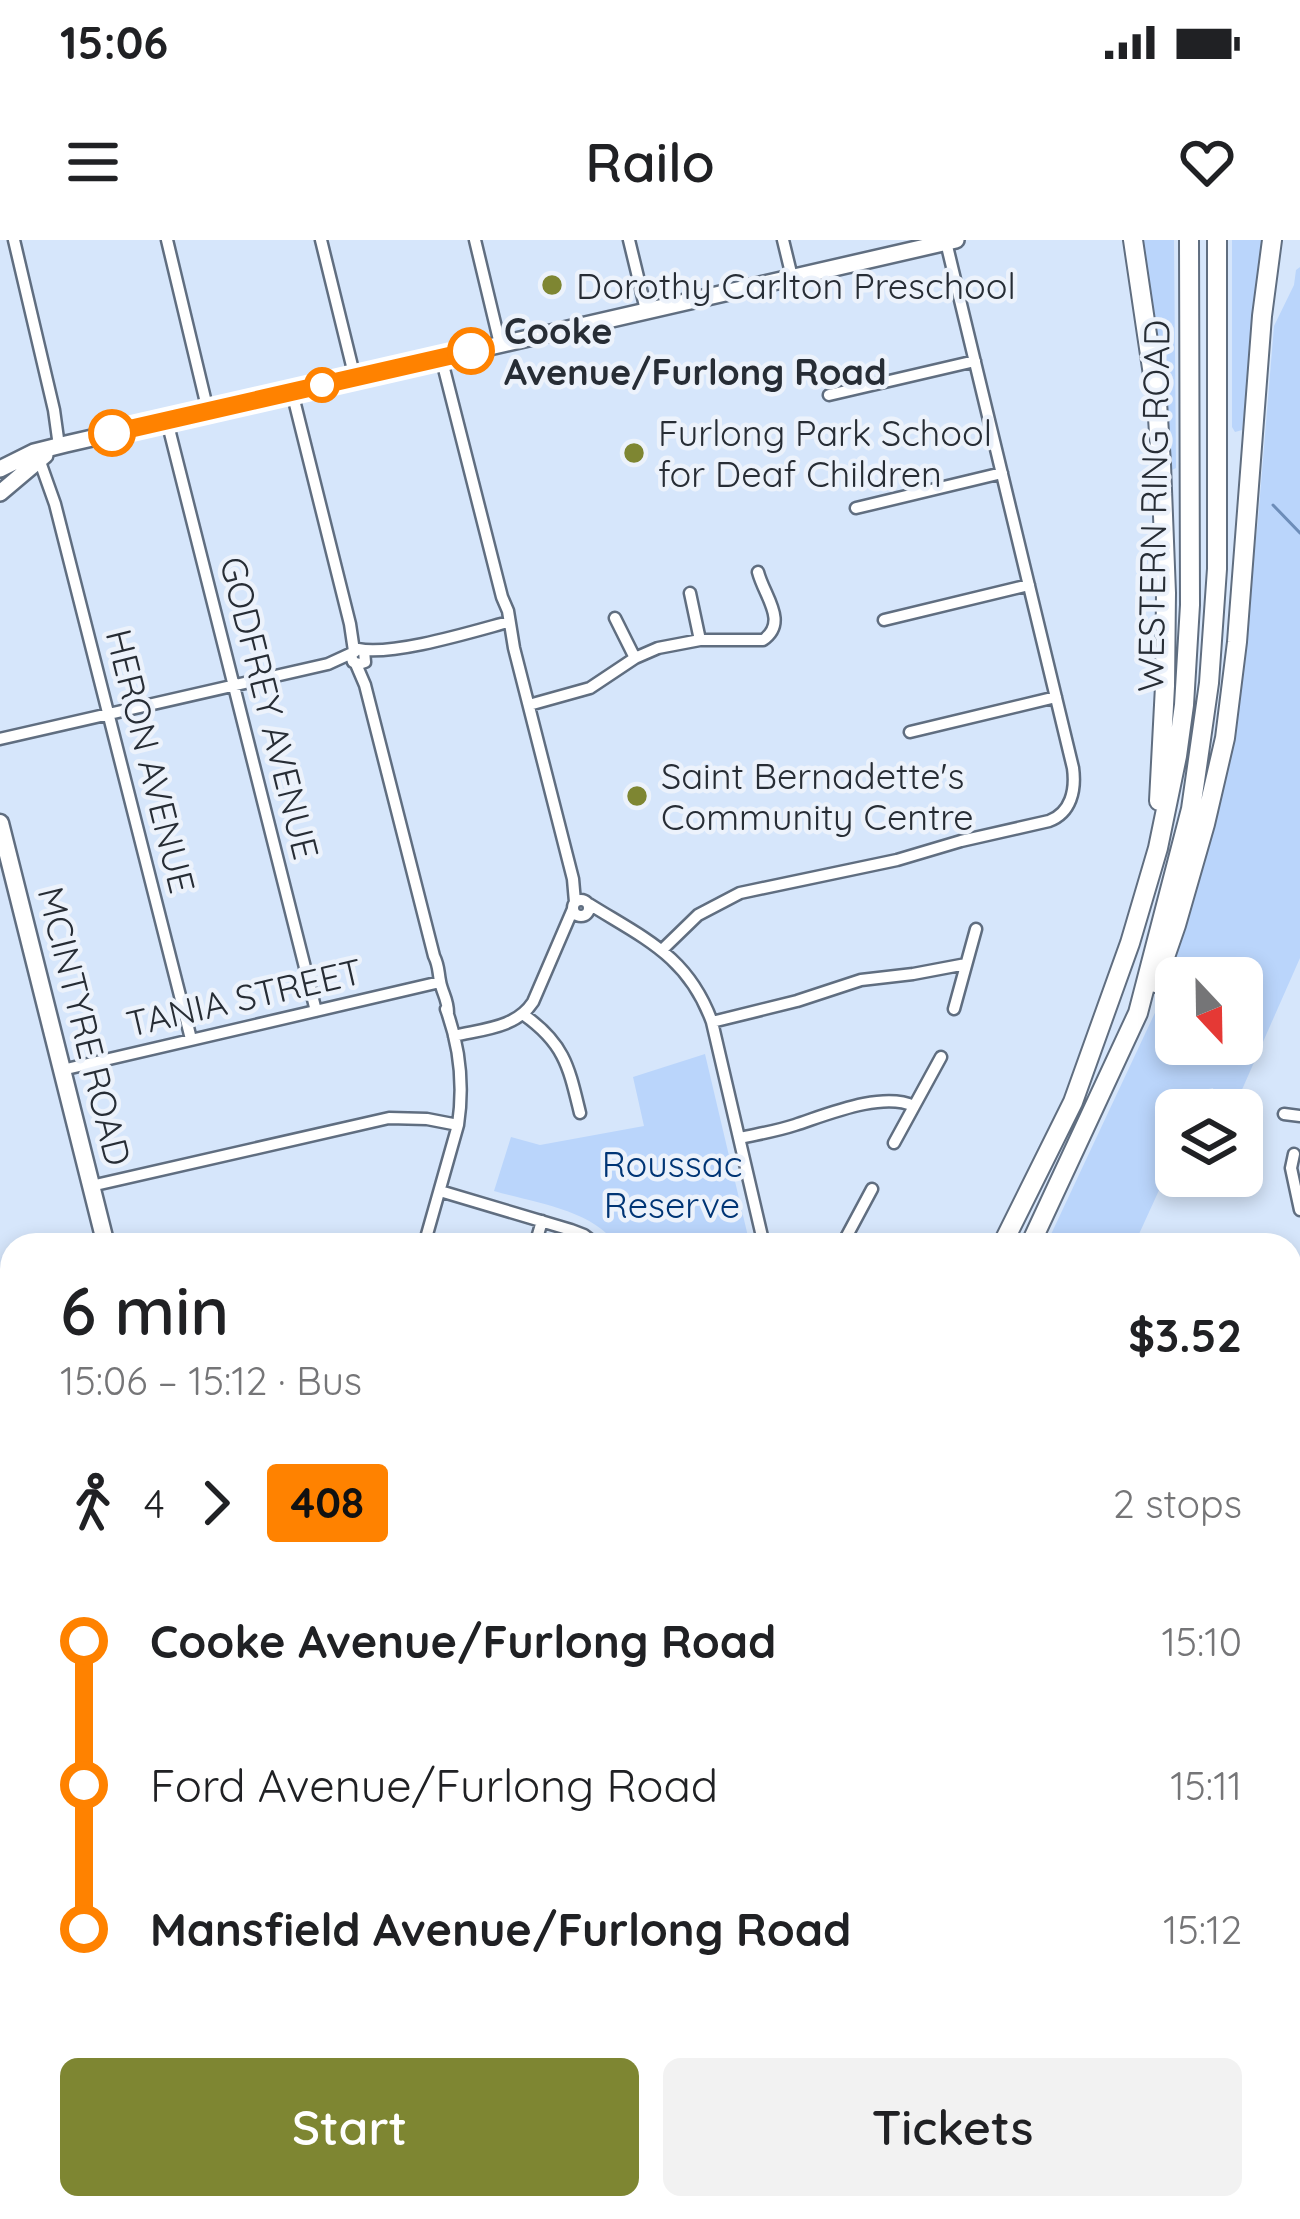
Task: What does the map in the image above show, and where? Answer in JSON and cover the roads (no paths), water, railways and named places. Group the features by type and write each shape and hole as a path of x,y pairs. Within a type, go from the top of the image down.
{"highway":[{"path":"1121,240 1149,355"},
{"path":"1133,240 1159,423 1166,593 1158,848"},
{"name":"WESTERN RING ROAD","path":"1009,1233 1073,1102 1130,943 1158,848 1177,756 1190,604 1189,240"},
{"name":"WESTERN RING ROAD","path":"1036,1233 1138,1012 1191,809 1209,683 1217,569 1217,240"},
{"path":"1138,1012 1160,976 1177,926 1225,738 1238,642 1262,316 1272,241"}],"main road":[{"name":"MCINTYRE ROAD","path":"0,824 8,881 103,1233"}],"street":[{"name":"HERON AVENUE","path":"14,240 54,410 32,458 53,497 191,1040"},
{"path":"167,240 208,411"},
{"path":"321,240 355,378"},
{"path":"475,240 500,344"},
{"path":"629,240 646,310"},
{"path":"783,240 792,277"},
{"path":"0,493 32,458 166,421 951,241 1074,778 1069,804 1055,819 897,860 740,893 698,915 663,950"},
{"path":"441,357 581,908"},
{"path":"829,395 975,361"},
{"path":"292,392 440,972 437,983 447,995 461,1076 458,1125 428,1233"},
{"name":"GODFREY AVENUE","path":"166,421 316,1011"},
{"path":"856,508 1002,473"},
{"path":"529,705 590,688 658,648 700,640 764,640 772,635 775,612 758,572"},
{"path":"884,620 1029,585"},
{"path":"689,593 700,640"},
{"path":"614,618 635,658"},
{"path":"0,739 505,623"},
{"path":"910,733 1056,698"},
{"path":"581,908 610,918 663,950 694,984 712,1022 761,1233"},
{"path":"454,1036 524,1016 564,931 581,908"},
{"path":"954,1009 976,929"},
{"path":"712,1022 861,980 967,964"},
{"name":"TANIA STREET","path":"62,1070 437,983"},
{"path":"524,1016 561,1050 580,1113"},
{"path":"894,1143 941,1057"},
{"path":"740,1138 838,1109 897,1101 914,1106"},
{"path":"1284,1114 1300,1114"},
{"path":"91,1186 389,1118 458,1125"},
{"path":"1294,1152 1292,1168 1300,1210"},
{"path":"848,1233 872,1189"},
{"path":"440,1191 578,1233"},
{"path":"539,1233 542,1221"}],"waterway":[{"path":"1273,505 1300,533"}],"place":[{"name":"Dorothy Carlton Preschool","path":"552,285"},
{"name":"Cooke Avenue/Furlong Road","path":"471,351"},
{"name":"Furlong Park School for Deaf Children","path":"634,453"},
{"name":"Saint Bernadette's Community Centre","path":"637,796"}],"park label":[{"name":"Roussac Reserve","path":"672,1184"}]}
